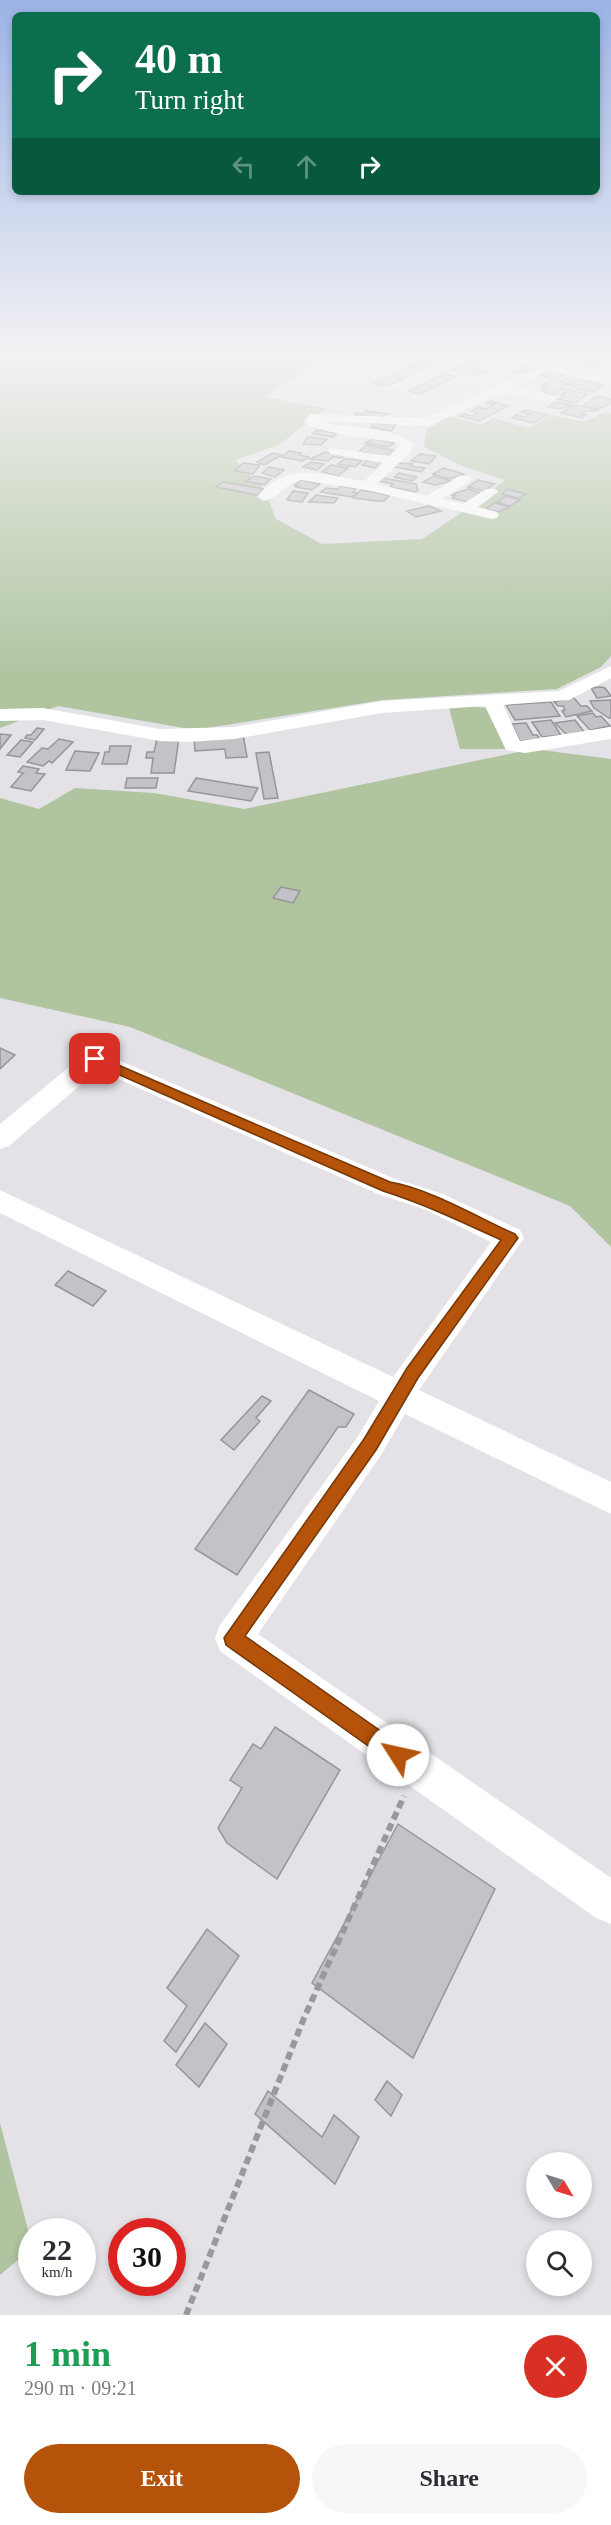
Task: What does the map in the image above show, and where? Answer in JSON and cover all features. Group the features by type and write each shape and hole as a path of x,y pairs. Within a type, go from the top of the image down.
{"street":[{"path":"367,486 391,462"},
{"path":"264,497 288,478 301,476 367,486 492,515"},
{"path":"430,500 464,479"},
{"path":"465,509 491,492"},
{"path":"0,715 43,714 137,732 188,736 234,734 382,708 563,696 611,671"},
{"path":"491,700 513,746 525,747 611,733"},
{"path":"0,1139 95,1059 241,1125 388,1187 399,1189 442,1207 510,1238 479,1278 398,1396 370,1445 233,1638 611,1903"},
{"path":"0,1201 611,1499"}],"path":[{"path":"186,2315 304,2018 416,1768"}],"green space":[{"path":"0,462 237,462 264,489 276,519 322,544 422,539 480,500 505,480 454,462 611,462 611,656 601,667 557,689 383,700 195,730 58,706 0,728"},
{"path":"448,704 496,709 512,749 460,749"},
{"path":"533,749 611,759 611,1247 570,1206 130,1027 0,998 0,798 39,809 75,788 154,793 244,809"},
{"path":"0,2123 25,2218 18,2218 18,2260 0,2275"}],"building":[{"path":"311,462 324,464 317,470 303,467"},
{"path":"340,462 361,462 355,467 338,464"},
{"path":"365,462 380,462 375,468 362,465"},
{"path":"243,463 260,465 253,474 235,471"},
{"path":"398,463 425,468 421,472 395,467"},
{"path":"331,465 348,468 338,476 322,472"},
{"path":"269,467 284,470 275,477 262,473"},
{"path":"443,468 464,474 450,479 433,474"},
{"path":"399,473 417,477 412,481 394,477"},
{"path":"254,476 271,479 264,485 246,481"},
{"path":"434,476 452,481 435,485 423,482"},
{"path":"383,478 416,484 418,490 416,492 390,487 393,484 379,481"},
{"path":"301,480 320,484 312,490 296,487 298,486 295,485"},
{"path":"478,480 495,484 483,491 468,487"},
{"path":"223,482 264,489 257,495 216,487"},
{"path":"341,486 356,489 353,492 357,493 352,497 321,492 326,488 338,489"},
{"path":"468,489 481,493 468,502 452,498 455,496 452,495"},
{"path":"507,489 526,494 518,498 502,494"},
{"path":"361,490 389,496 384,501 353,498"},
{"path":"293,491 308,493 302,502 287,500"},
{"path":"316,495 338,498 334,503 309,502"},
{"path":"506,496 520,500 510,506 497,502"},
{"path":"494,503 510,507 499,512 486,509"},
{"path":"429,506 441,511 416,517 407,511"},
{"path":"591,688 605,688 611,696 597,698"},
{"path":"573,697 581,706 587,706 592,711 566,717 562,711 565,710 563,706 558,706 554,702"},
{"path":"611,700 611,718 594,708 590,701"},
{"path":"551,702 560,716 515,720 506,705"},
{"path":"593,713 596,717 601,716 610,726 590,730 577,716"},
{"path":"551,720 561,735 542,737 532,722"},
{"path":"575,720 585,733 568,736 555,723"},
{"path":"526,723 533,735 537,735 540,739 520,741 512,724"},
{"path":"37,728 44,729 35,740 25,738 31,735"},
{"path":"0,734 11,735 0,749"},
{"path":"243,734 247,757 226,758 225,749 195,751 194,737"},
{"path":"157,738 179,738 174,773 151,773 153,758 146,758 147,752 154,752"},
{"path":"59,739 73,742 52,763 49,761 43,766 27,762 42,748 48,749"},
{"path":"21,740 33,742 20,757 7,755"},
{"path":"110,746 131,746 127,764 102,764 105,752 109,752"},
{"path":"75,751 99,753 90,771 66,770"},
{"path":"269,752 278,798 264,799 256,753"},
{"path":"23,766 39,769 36,773 45,774 31,791 11,787 23,773 18,772"},
{"path":"127,778 158,778 156,788 125,788"},
{"path":"196,778 258,788 251,801 188,791"},
{"path":"281,887 300,891 293,903 273,898"},
{"path":"0,1048 15,1055 0,1069"},
{"path":"68,1271 106,1291 93,1306 55,1285"},
{"path":"309,1390 354,1414 346,1427 338,1427 237,1575 195,1549"},
{"path":"262,1396 271,1401 256,1418 260,1421 234,1450 221,1440"},
{"path":"275,1727 340,1770 277,1879 227,1843 218,1828 242,1788 230,1780 253,1744 261,1749"},
{"path":"398,1824 495,1889 413,2058 312,1983"},
{"path":"207,1929 239,1956 176,2052 164,2041 187,2006 167,1988"},
{"path":"205,2023 227,2044 199,2087 176,2065"},
{"path":"387,2081 402,2095 391,2116 375,2100"},
{"path":"268,2091 322,2137 334,2115 359,2137 335,2184 255,2114"}],"route":[{"path":"95,1059 241,1125 388,1187 399,1189 442,1207 510,1238 412,1373 370,1445 233,1638 398,1755"}]}
